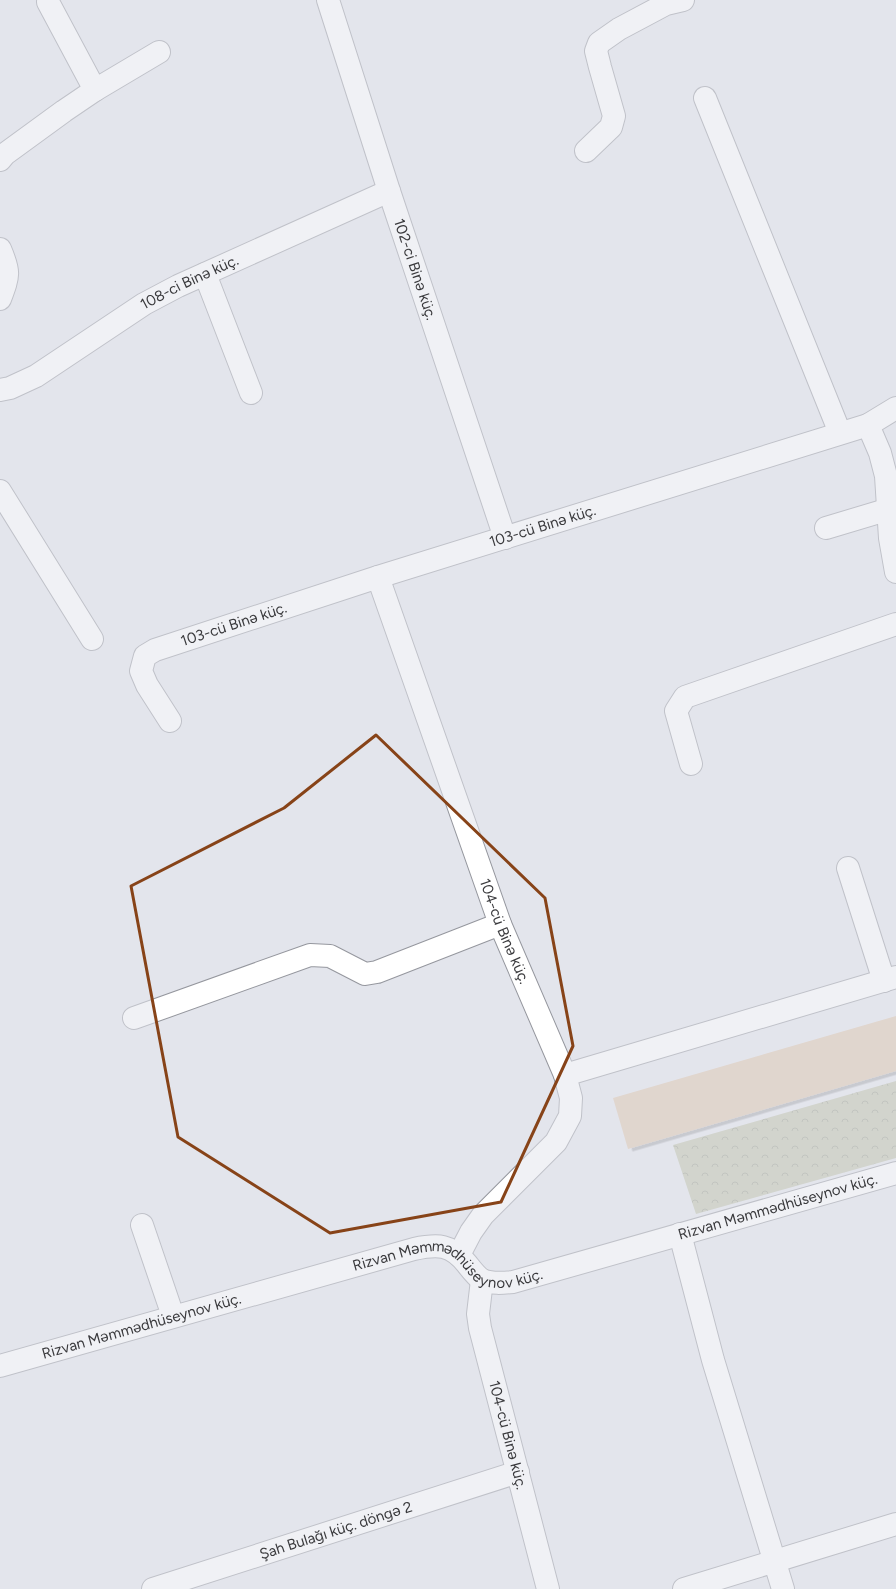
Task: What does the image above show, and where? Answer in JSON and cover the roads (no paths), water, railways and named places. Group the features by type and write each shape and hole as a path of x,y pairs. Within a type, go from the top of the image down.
{"street":[{"name":"102-ci Binə küç.","path":"328,0 389,191 504,538"},
{"path":"586,152 611,127 614,116 596,51 599,43 619,29 671,1"},
{"path":"48,2 95,90"},
{"path":"0,160 5,154 34,132 95,90 159,52"},
{"path":"705,98 840,433"},
{"name":"108-ci Binə küç.","path":"0,390 10,388 36,376 144,304 205,274 389,191"},
{"path":"0,249 7,265 8,278 0,299"},
{"path":"205,274 252,393"},
{"name":"103-cü Binə küç.","path":"170,721 147,685 141,671 145,656 155,650 378,577 868,425 896,408"},
{"path":"868,425 880,453 886,476 892,508 890,538 896,572"},
{"path":"0,491 92,639"},
{"path":"826,528 892,508"},
{"name":"104-cü Binə küç.","path":"378,577 500,924 565,1075 571,1098 570,1116 556,1142 483,1216 471,1232 459,1255"},
{"path":"691,764 676,711 685,697 896,624"},
{"path":"565,1075 890,979 848,868"},
{"path":"134,1018 310,954 330,956 365,974 377,972 500,924"},
{"name":"Rizvan Məmmədhüseynov küç.","path":"0,1366 173,1316 432,1245 447,1247 459,1255 482,1280 497,1283 513,1282 896,1173"},
{"path":"142,1225 173,1316"},
{"path":"680,1234 713,1360 783,1589"},
{"name":"104-cü Binə küç.","path":"482,1280 478,1314 480,1328 548,1589"},
{"name":"Şah Bulağı küç. döngə 2","path":"153,1589 518,1472"},
{"path":"684,1589 896,1524"}]}
